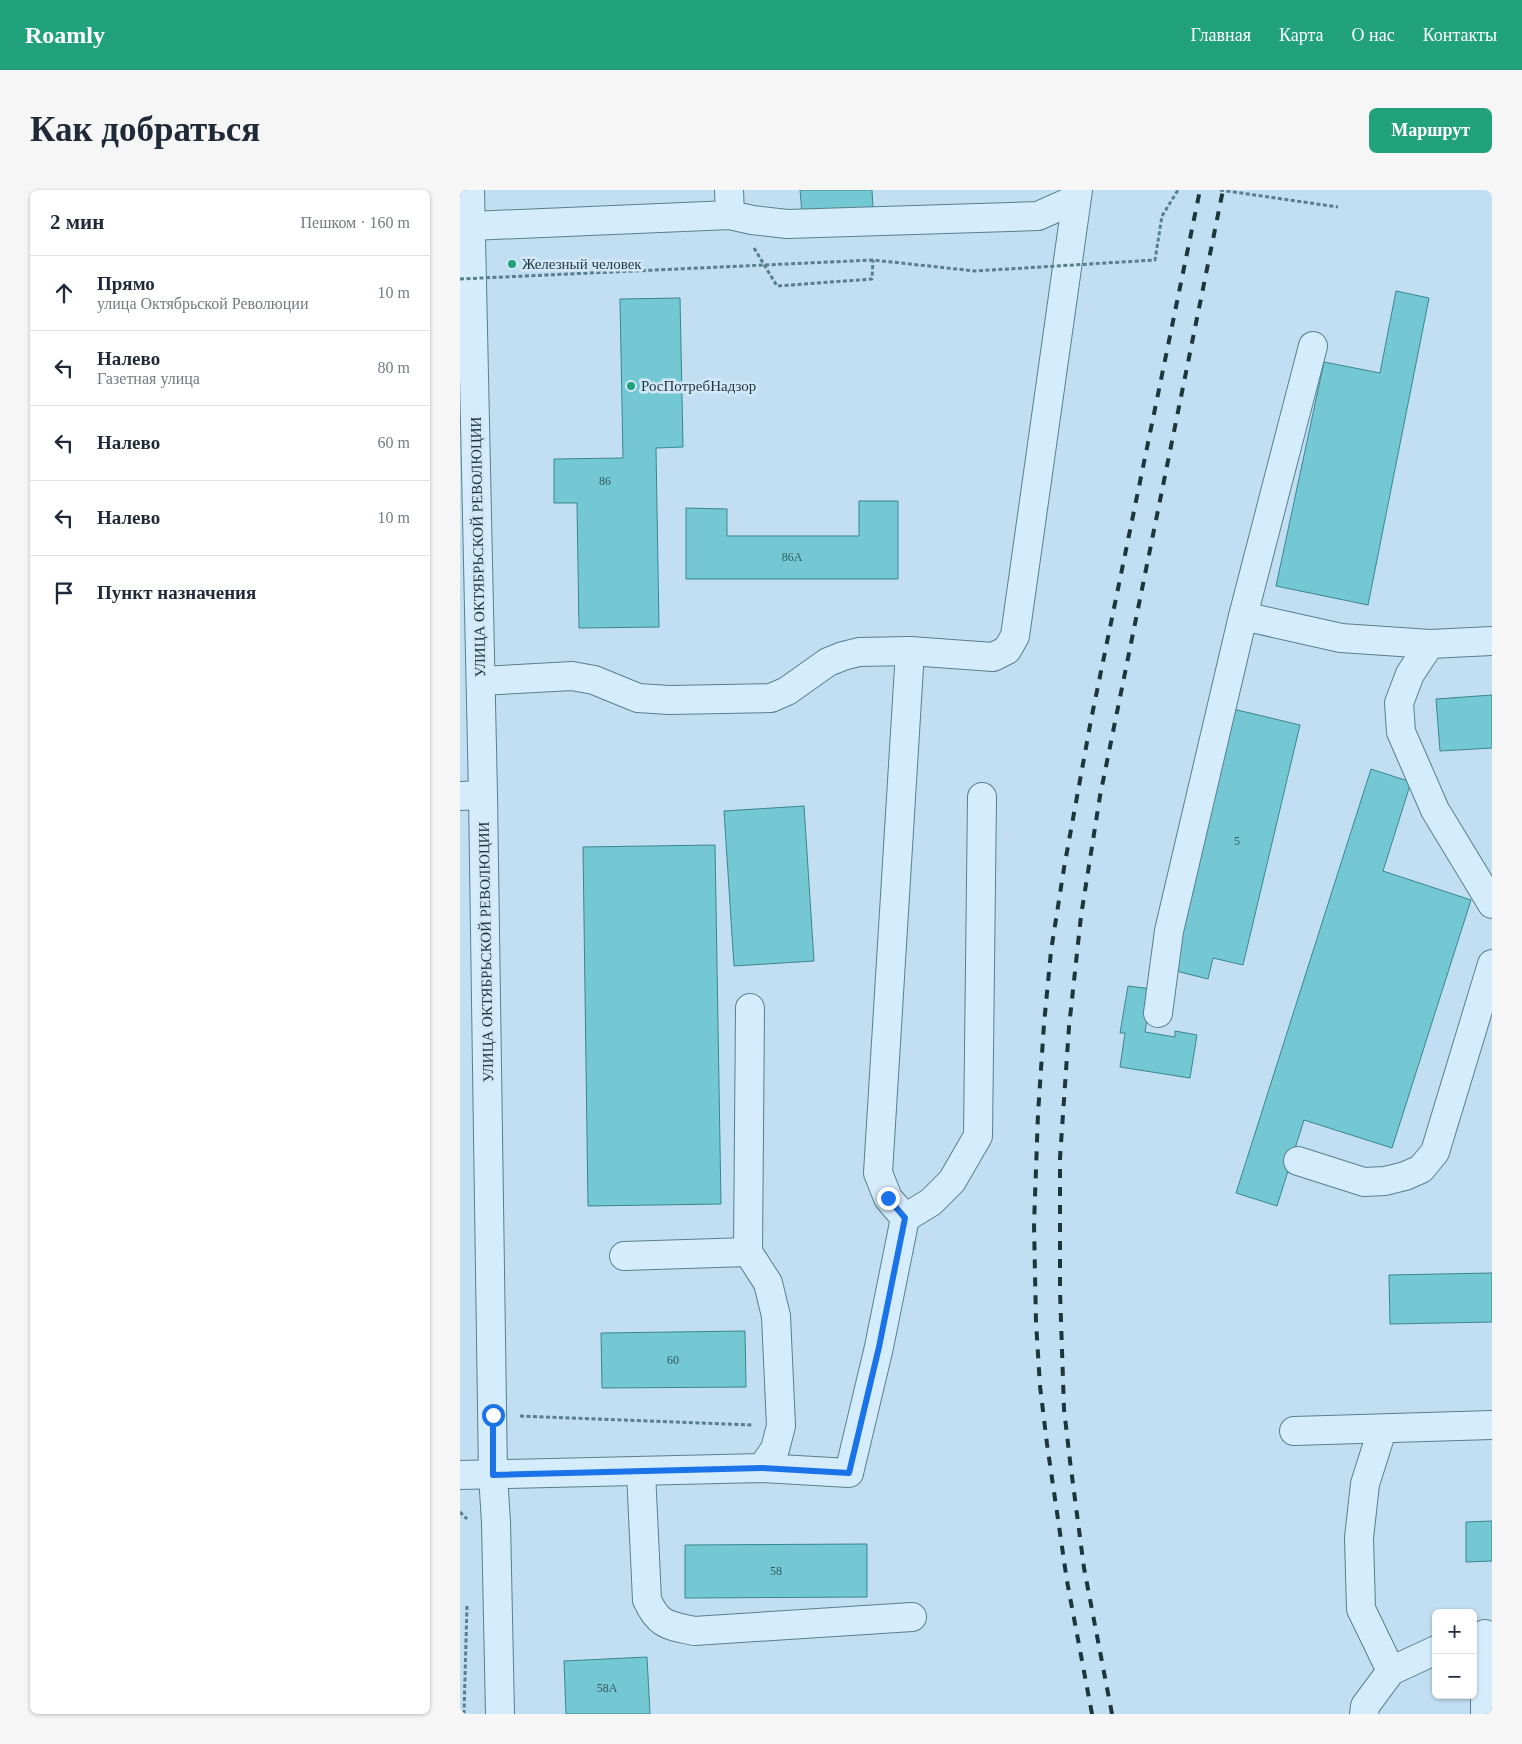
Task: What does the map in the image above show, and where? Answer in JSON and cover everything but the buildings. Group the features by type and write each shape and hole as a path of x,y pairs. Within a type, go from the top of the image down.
{"street":[{"name":"УЛИЦА ОКТЯБРЬСКОЙ РЕВОЛЮЦИИ","path":"470,190 480,681 472,796 493,1415 500,1714"},
{"path":"471,226 730,202 752,220 788,224 1038,216 1077,195"},
{"path":"480,681 572,676 594,680 638,698 669,700 771,698 787,691 828,662 858,652 910,651 993,657 1007,650 1016,636 1077,195"},
{"path":"1158,1013 1169,931 1243,616 1313,346"},
{"path":"1243,616 1341,638 1430,644 1492,641"},
{"path":"1430,644 1410,674 1399,703 1402,732 1435,810 1492,904"},
{"path":"905,1218 888,1198 878,1173 910,651"},
{"path":"460,1475 762,1468 849,1473 879,1347 905,1218 931,1202 952,1181 978,1136 982,797"},
{"path":"1298,1161 1364,1182 1385,1181 1405,1176 1421,1169 1435,1152 1492,964"},
{"path":"750,1008 748,1252 768,1283 776,1316 781,1426 775,1449 762,1468"},
{"path":"624,1256 748,1252"},
{"path":"1294,1431 1382,1430 1492,1425"},
{"path":"1382,1430 1365,1484 1359,1538 1361,1609 1391,1670"},
{"path":"641,1472 647,1600 654,1615 667,1625 694,1631 912,1617"},
{"path":"1483,1634 1485,1714"},
{"path":"1364,1714 1365,1706 1391,1670 1432,1652"}],"path":[{"path":"460,279 873,260 975,271 1155,260 1162,216 1178,190"},
{"path":"1220,190 1338,207"},
{"path":"777,286 872,280 873,260"},
{"path":"493,1415 781,1426"},
{"path":"460,1512 469,1521"},
{"path":"464,1714 467,1598"}],"railway":[{"path":"1092,1714 1067,1581 1040,1386 1036,1322 1034,1224 1044,1024 1051,951 1091,720 1200,190"},
{"path":"1112,1714 1084,1568 1064,1409 1060,1291 1060,1158 1069,1027 1081,916 1100,796 1223,190"}],"place":[{"name":"Железный человек","path":"512,264"},
{"name":"РосПотребНадзор","path":"631,386"}],"route":[{"path":"493,1415 493,1475 762,1468 849,1473 879,1347 905,1218 888,1198"}]}
